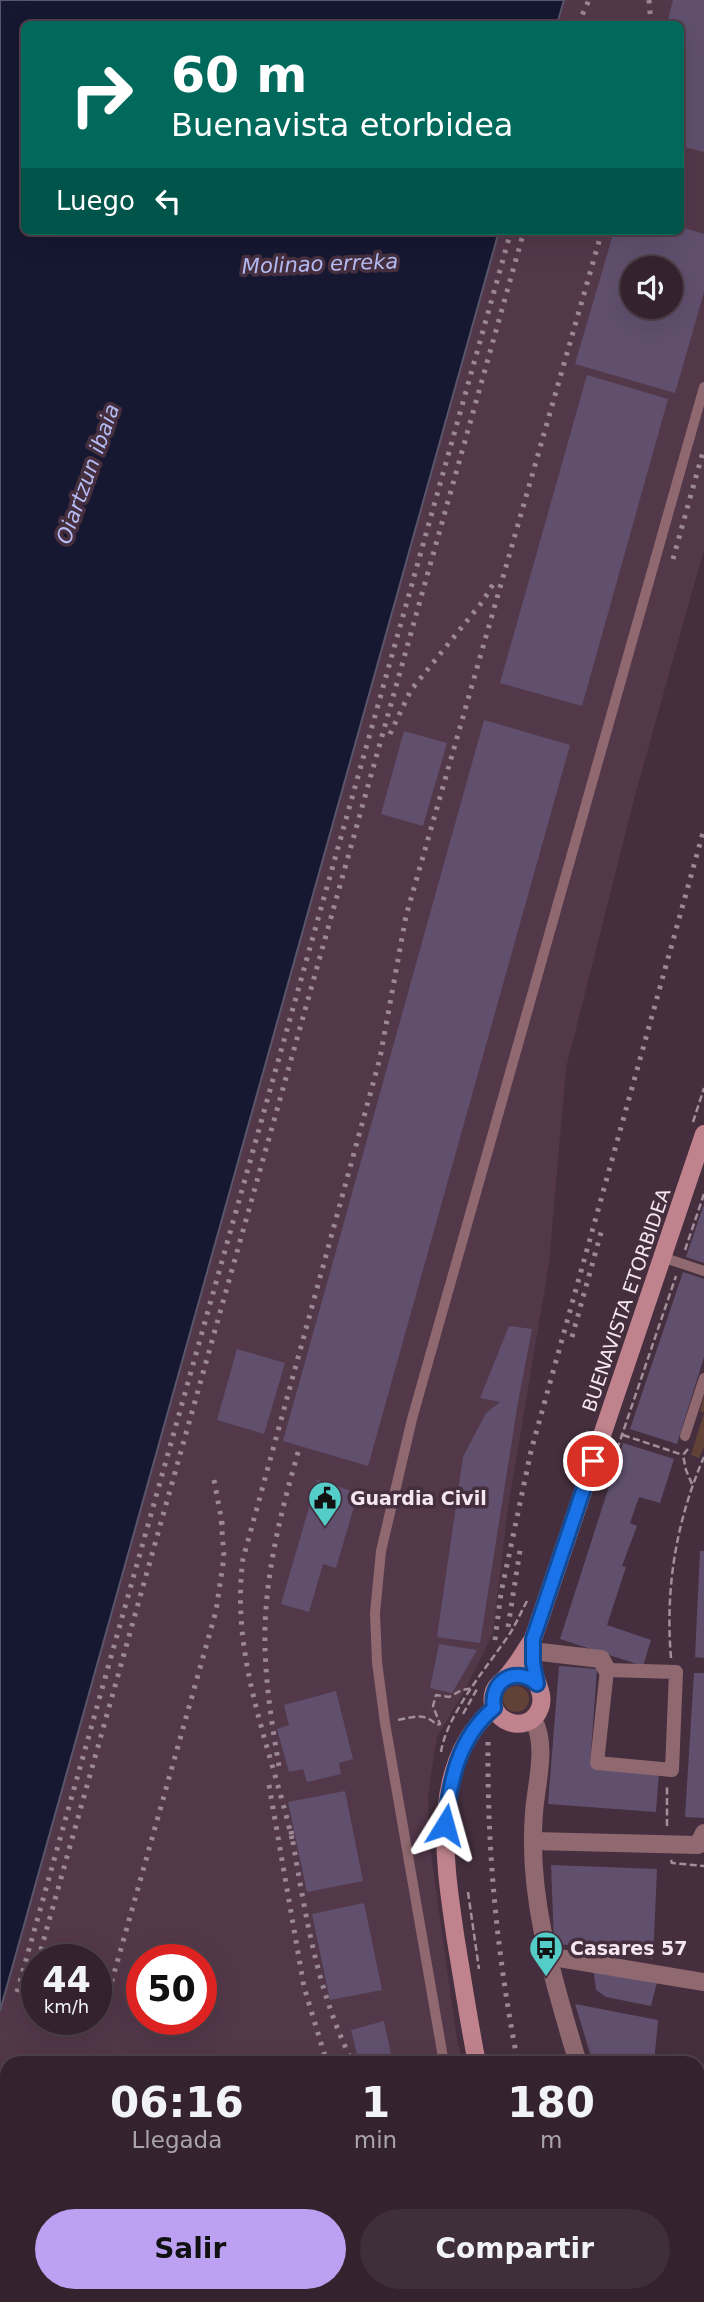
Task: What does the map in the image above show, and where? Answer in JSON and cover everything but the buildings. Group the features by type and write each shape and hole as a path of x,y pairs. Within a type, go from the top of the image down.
{"main road":[{"name":"BUENAVISTA ETORBIDEA","path":"494,1708 493,1693 496,1686 508,1677 533,1645 704,1135"},
{"name":"BUENAVISTA ETORBIDEA","path":"533,1645 541,1706 533,1718"},
{"path":"508,1677 523,1676 537,1684"},
{"path":"476,2056 452,1910 445,1825 454,1772 461,1750 471,1732 494,1708 508,1723 521,1724 533,1718"}],"street":[{"path":"533,1645 601,1659 607,1670 597,1763 672,1770 676,1672 607,1670"},
{"path":"533,1718 538,1727 540,1743 533,1841 538,1902 547,1956 576,2056"},
{"path":"533,1841 698,1845 704,1833"},
{"path":"547,1956 704,1982"}],"lane":[{"path":"443,2056 385,1723 377,1662 375,1613 381,1551 388,1512 427,1367 704,387"},
{"path":"662,1257 704,1271"},
{"path":"685,1436 704,1378"}],"path":[{"path":"692,1484 686,1471 684,1455 622,1435 704,1194"},
{"path":"672,1672 668,1626 674,1554 692,1484 704,1457"},
{"path":"385,1723 422,1717 440,1724 433,1706 436,1695 449,1697 461,1690 476,1690"},
{"path":"671,1863 704,1866"}],"shaded area":[{"path":"564,0 704,0 704,549 637,788 566,1068 549,1264 508,1508 493,1633 465,1690 437,1737 428,1795 430,1847 461,2056 0,2056 0,2011 498,235 684,235 684,21 558,21"},
{"path":"704,1396 704,1413 700,1411"},
{"path":"704,1413 704,1447 699,1458 691,1455"},
{"path":"516,1686 525,1690 529,1699 525,1708 516,1712 507,1708 503,1699 507,1690"}],"water":[{"path":"0,0 564,0 558,21 21,21 21,235 498,235 0,2011"}],"railway":[{"path":"579,21 589,0"},
{"path":"649,0 651,21"},
{"path":"17,1992 510,235"},
{"path":"42,1944 523,235"},
{"path":"292,1839 247,1665 240,1595 243,1559 380,1058 406,916 601,235"},
{"path":"673,559 704,448"},
{"path":"390,734 411,690 483,601 496,579"},
{"path":"495,1640 501,1593 531,1451 704,829"},
{"path":"572,1337 602,1229"},
{"path":"279,1766 267,1680 266,1604 276,1537 299,1449"},
{"path":"214,1480 223,1528"},
{"path":"112,1981 216,1611 224,1557 221,1518"},
{"path":"508,1627 521,1544"},
{"path":"488,1742 489,1823 495,1903 504,1983 517,2056"},
{"path":"269,1785 304,1987 325,2056"},
{"path":"291,1831 313,1950 330,2007 350,2056"}],"place":[{"name":"Guardia Civil","path":"325,1528"},
{"name":"Casares 57","path":"546,1978"}],"route":[{"path":"445,1825 447,1800 457,1762 471,1732 494,1708 493,1693 496,1686 515,1675 531,1679 537,1684 533,1663 533,1639 593,1461"}],"water label":[{"name":"Molinao erreka","path":"320,264"},
{"name":"Oiartzun ibaia","path":"88,474"}]}
